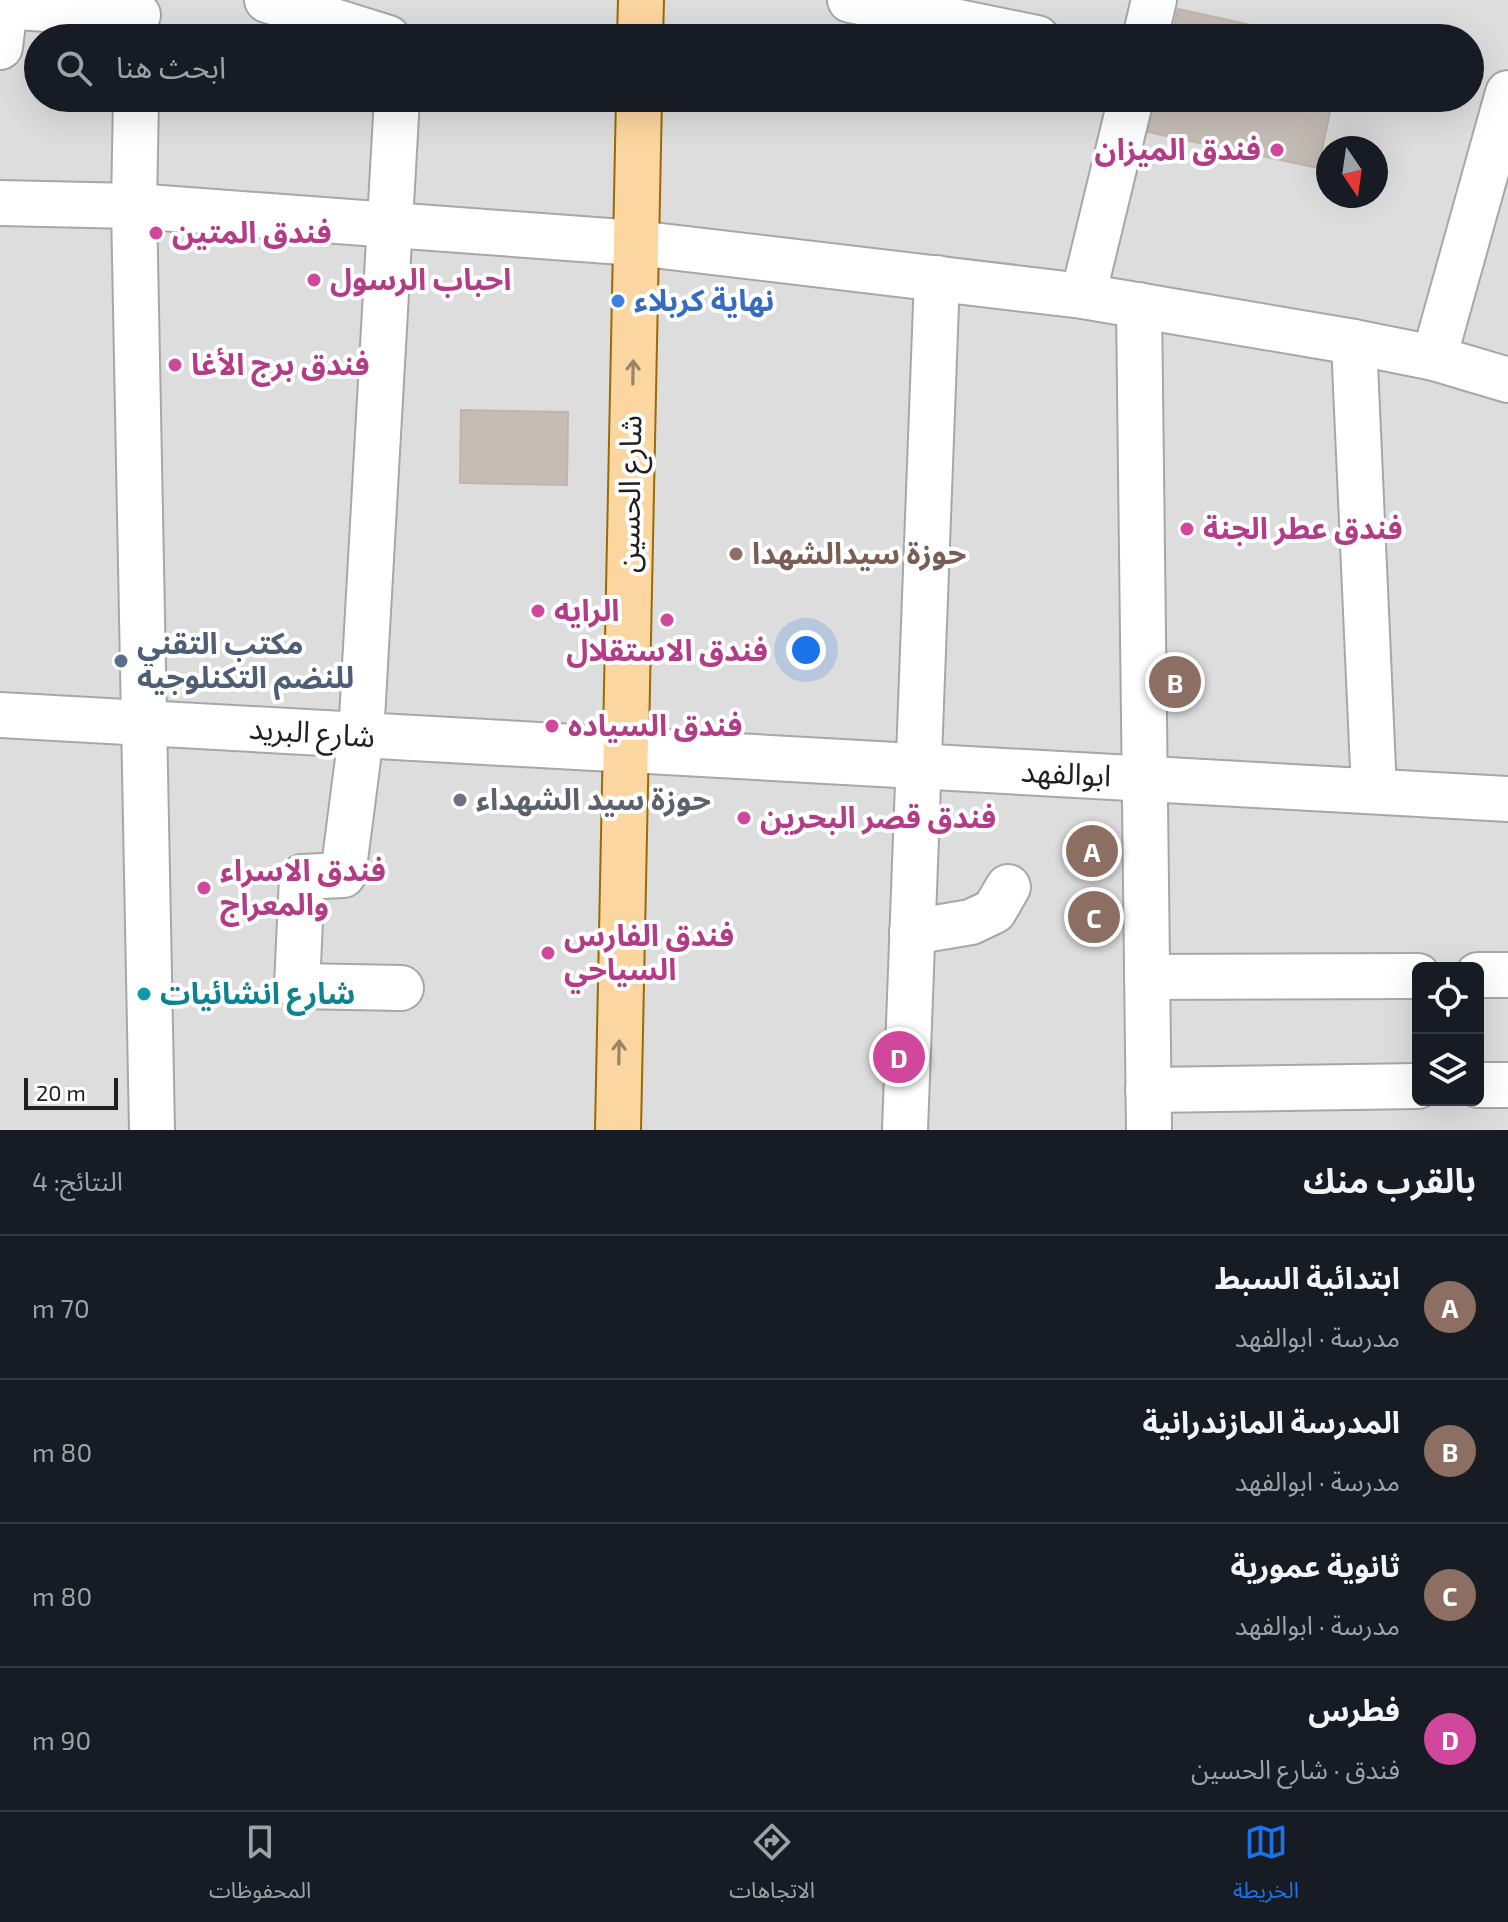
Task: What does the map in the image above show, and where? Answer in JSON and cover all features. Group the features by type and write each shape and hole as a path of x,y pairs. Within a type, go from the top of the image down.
{"main road":[{"path":"640,24 641,0"},
{"name":"شارع الحسين","path":"618,1130 639,112"}],"street":[{"path":"267,0 343,24"},
{"path":"850,0 1014,23"},
{"path":"1148,24 1154,0"},
{"path":"2,20 138,18"},
{"path":"136,112 134,206 152,1130"},
{"path":"396,112 361,736 343,875 302,877 297,986 401,988"},
{"path":"1083,296 1128,112"},
{"path":"1434,358 1505,119"},
{"path":"0,203 134,206 636,243 937,278 1083,296 1354,342 1434,358 1508,380"},
{"path":"905,1130 937,278"},
{"path":"1139,305 1148,1110 1412,1087"},
{"path":"1354,342 1374,791"},
{"name":"شارع البريد","path":"0,715 625,750"},
{"name":"ابوالفهد","path":"625,750 1508,799"},
{"path":"912,932 971,922 994,911 1008,887"},
{"path":"1484,975 1508,975"},
{"path":"1147,977 1412,976"},
{"path":"1484,1085 1508,1085"}],"shaded area":[{"path":"0,0 1508,0 1508,1130 0,1130"}],"building":[{"path":"1178,9 1246,24 1174,24"},
{"name":"فندق الميزان","path":"1152,112 1330,112 1325,136 1316,136 1316,168 1148,132"},
{"path":"461,410 568,412 567,485 460,483"}],"place":[{"name":"فندق الميزان","path":"1277,150"},
{"name":"فندق المتين","path":"156,233"},
{"name":"احباب الرسول","path":"314,280"},
{"name":"نهاية كربلاء","path":"618,301"},
{"name":"فندق برج الأغا","path":"175,365"},
{"name":"فندق عطر الجنة","path":"1187,529"},
{"name":"حوزة سيدالشهدا","path":"736,554"},
{"name":"الرايه","path":"538,611"},
{"name":"فندق الاستقلال","path":"667,620"},
{"name":"مكتب التقني للنضم التكنلوجيه","path":"121,661"},
{"name":"المدرسة المازندرانية","path":"1175,682"},
{"name":"فندق السياده","path":"552,726"},
{"name":"حوزة سيد الشهداء","path":"460,800"},
{"name":"فندق قصر البحرين","path":"744,818"},
{"name":"ابتدائية السبط","path":"1092,851"},
{"name":"فندق الاسراء والمعراج","path":"204,888"},
{"name":"ثانوية عمورية","path":"1094,917"},
{"name":"فندق الفارس السياحي","path":"548,953"},
{"name":"شارع انشائيات","path":"144,994"},
{"name":"فطرس","path":"899,1057"}]}
